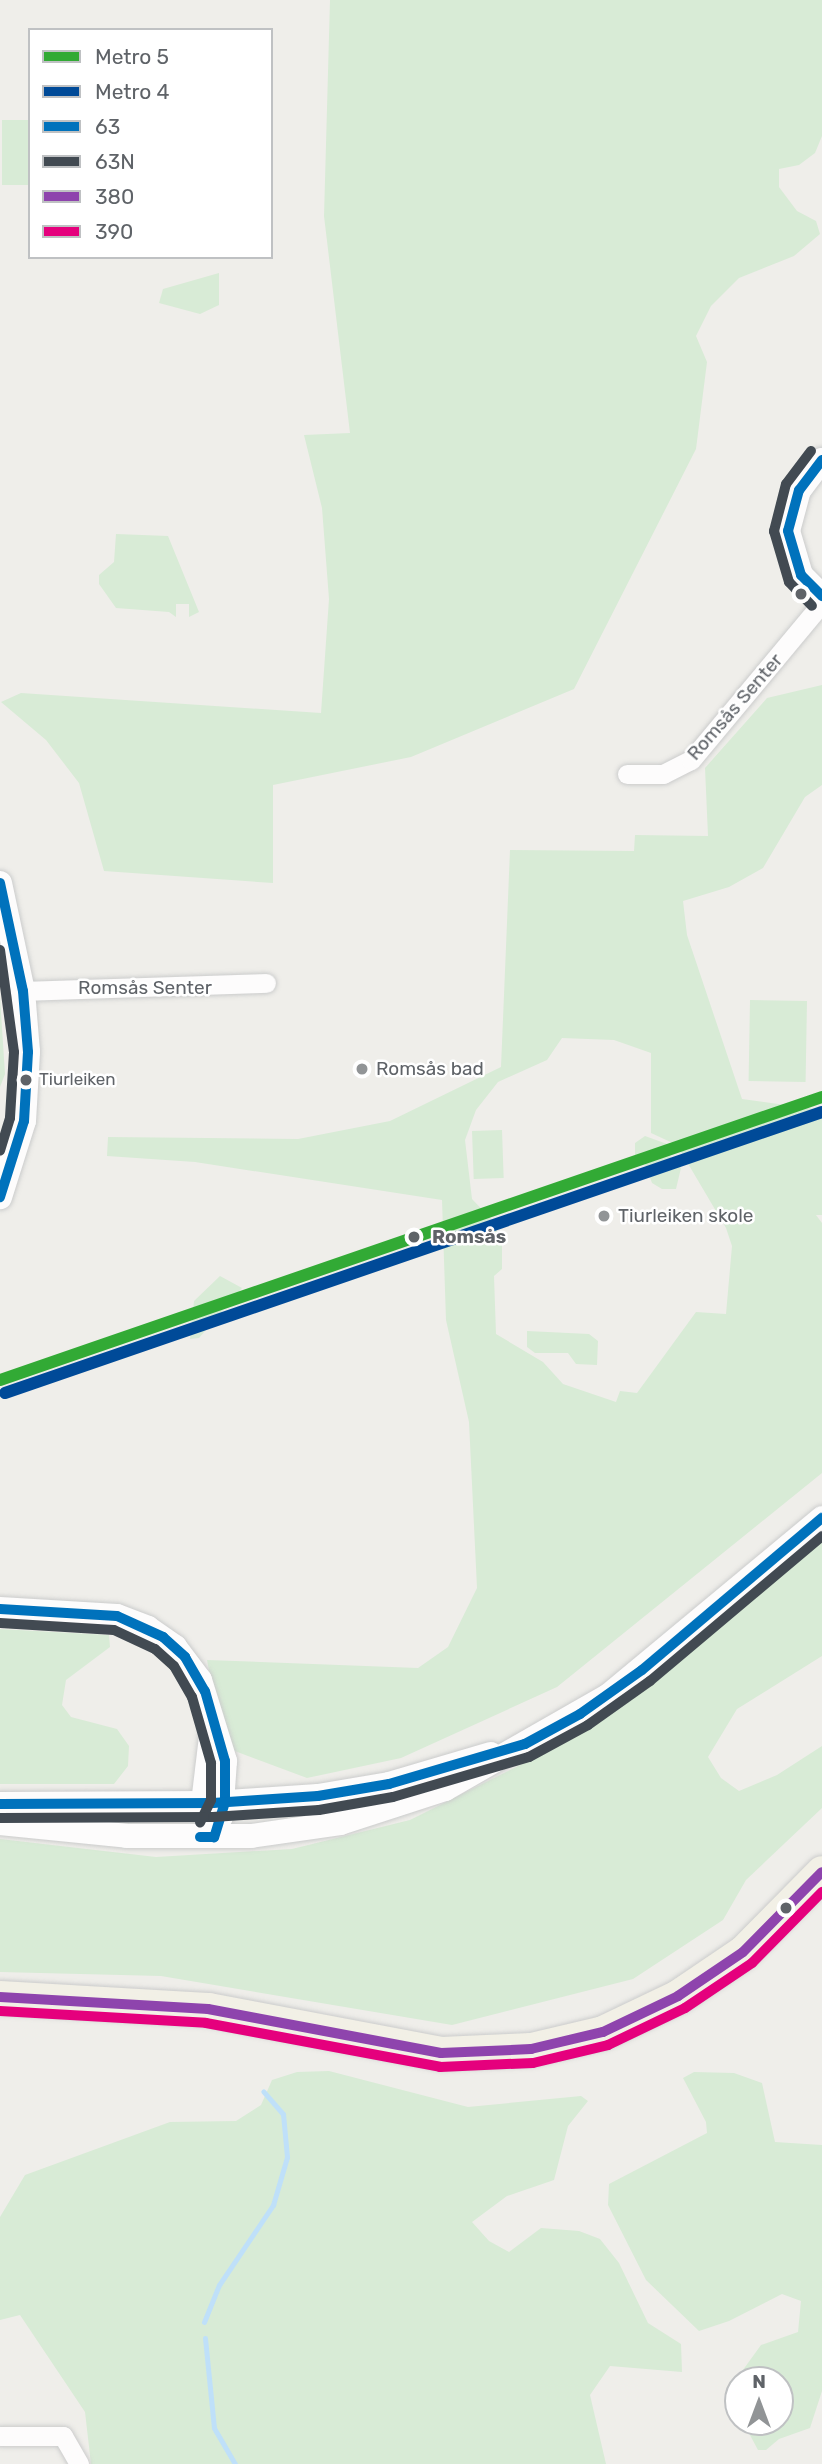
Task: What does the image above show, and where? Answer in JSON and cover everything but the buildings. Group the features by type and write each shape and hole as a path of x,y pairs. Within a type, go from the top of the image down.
{"highway":[{"path":"0,1997 208,2009 441,2053 531,2049 603,2032 678,1996 743,1952 822,1872"}],"street":[{"path":"822,460 799,490 788,531 801,575 822,596"},
{"name":"Romsås Senter","path":"627,774 663,774 691,760 822,603"},
{"path":"0,883 23,990 28,1052 24,1121 0,1197"},
{"name":"Romsås Senter","path":"23,990 229,988 266,983"},
{"path":"0,1823 127,1836 214,1837 289,1832 371,1815 468,1779 599,1702 642,1670 822,1518"},
{"path":"0,1609 98,1613 155,1632 194,1668 205,1691 212,1729 225,1761 214,1802 214,1837"},
{"path":"0,1804 214,1802 355,1791 525,1744"},
{"path":"0,2436 63,2436 79,2464"}],"green space":[{"path":"330,0 822,0 822,136 815,153 799,165 779,169 779,187 797,211 816,221 820,234 794,256 739,278 711,306 696,336 707,362 696,449 574,689 411,757 273,785 273,883 104,871 79,783 46,740 1,702 21,693 321,713 329,599 322,508 304,435 350,433 324,216"},
{"path":"2,120 28,120 28,185 2,185"},
{"path":"219,273 219,305 200,314 159,303 163,289"},
{"path":"116,534 168,536 199,612 189,617 189,604 176,604 176,617 169,612 116,608 99,584 99,575 114,562"},
{"path":"822,685 822,785 805,797 763,868 729,887 683,901 687,935 742,1099 822,1110 822,1215 816,1215 822,1223 822,1473 557,1687 401,1758 307,1778 224,1747 207,1660 418,1668 448,1647 477,1588 469,1422 446,1320 442,1200 195,1162 107,1156 108,1137 298,1139 390,1121 501,1067 510,850 634,851 635,835 708,836 705,768 767,698","holes":["562,1038 614,1040 651,1053 651,1133 677,1145 726,1228 732,1246 726,1314 696,1312 637,1393 620,1391 616,1402 563,1384 543,1362 496,1334 494,1276 502,1269 502,1243 493,1221 472,1199 465,1140 476,1110 498,1082 547,1060"]},
{"path":"0,997 5,1074 0,1087"},
{"path":"750,1000 807,1001 806,1082 749,1081"},
{"path":"502,1130 504,1178 474,1179 472,1131"},
{"path":"645,1136 667,1144 668,1154 681,1168 676,1189 662,1189 652,1183 645,1164 635,1155 635,1143"},
{"path":"220,1276 242,1288 199,1338 190,1339 194,1301"},
{"path":"527,1331 589,1334 598,1341 597,1365 576,1364 568,1353 535,1353 527,1347"},
{"path":"822,1535 822,1656 737,1709 708,1757 721,1778 739,1791 777,1775 822,1746 822,1808 746,1880 723,1920 633,1979 452,2025 161,1976 0,1972 0,1839 156,1857 292,1849 410,1820 578,1736"},
{"path":"0,1629 109,1635 110,1647 66,1680 62,1705 71,1717 117,1729 129,1746 128,1766 114,1784 0,1784"},
{"path":"329,2071 468,2107 581,2096 588,2101 568,2126 554,2180 507,2196 472,2222 489,2241 509,2252 541,2228 579,2231 600,2239 619,2263 648,2323 681,2344 682,2372 610,2366 590,2395 606,2464 91,2464 85,2412 20,2315 0,2320 0,2217 25,2175 170,2122 236,2121 261,2105 272,2080 297,2072"},
{"path":"694,2072 734,2073 762,2083 775,2142 822,2145 822,2391 810,2428 794,2434 794,2366 746,2366 761,2345 798,2332 801,2301 782,2294 729,2321 699,2331 646,2280 608,2205 609,2184 707,2133 706,2122 683,2078"},
{"path":"750,2436 787,2436 779,2439 766,2450 758,2450"}],"waterway":[{"path":"204,2322 219,2285 273,2205 287,2157 283,2114 263,2091"},
{"path":"205,2338 214,2428 235,2464"}],"metro line":[{"name":"5","path":"0,1380 822,1097"},
{"name":"4","path":"5,1393 822,1112"}],"transit line":[{"name":"63N","path":"811,451 786,484 774,531 789,582 812,606"},
{"name":"63","path":"822,460 799,490 788,531 801,575 822,596"},
{"name":"63","path":"0,883 23,991 28,1052 24,1121 0,1197"},
{"name":"63N","path":"0,950 14,1052 10,1118 0,1151"},
{"name":"63","path":"0,1804 213,1803 318,1796 389,1784 525,1744 580,1714 642,1670 822,1518"},
{"name":"63N","path":"0,1818 213,1817 319,1810 393,1797 529,1757 588,1725 650,1681 822,1536"},
{"name":"63","path":"0,1609 117,1616 163,1637 185,1657 205,1691 225,1761 225,1802 214,1837 200,1837"},
{"name":"63N","path":"0,1623 114,1630 155,1649 174,1666 192,1697 211,1763 211,1800 200,1823"},
{"name":"380","path":"0,1997 208,2009 441,2053 531,2049 603,2032 678,1996 743,1952 822,1872"},
{"name":"390","path":"0,2011 206,2023 440,2067 533,2063 608,2045 685,2008 752,1963 822,1892"}],"place":[{"name":"Romsås bad","path":"362,1069"},
{"name":"Tiurleiken","path":"26,1080"},
{"name":"Tiurleiken skole","path":"604,1216"},
{"name":"Romsås","path":"414,1237"}]}
